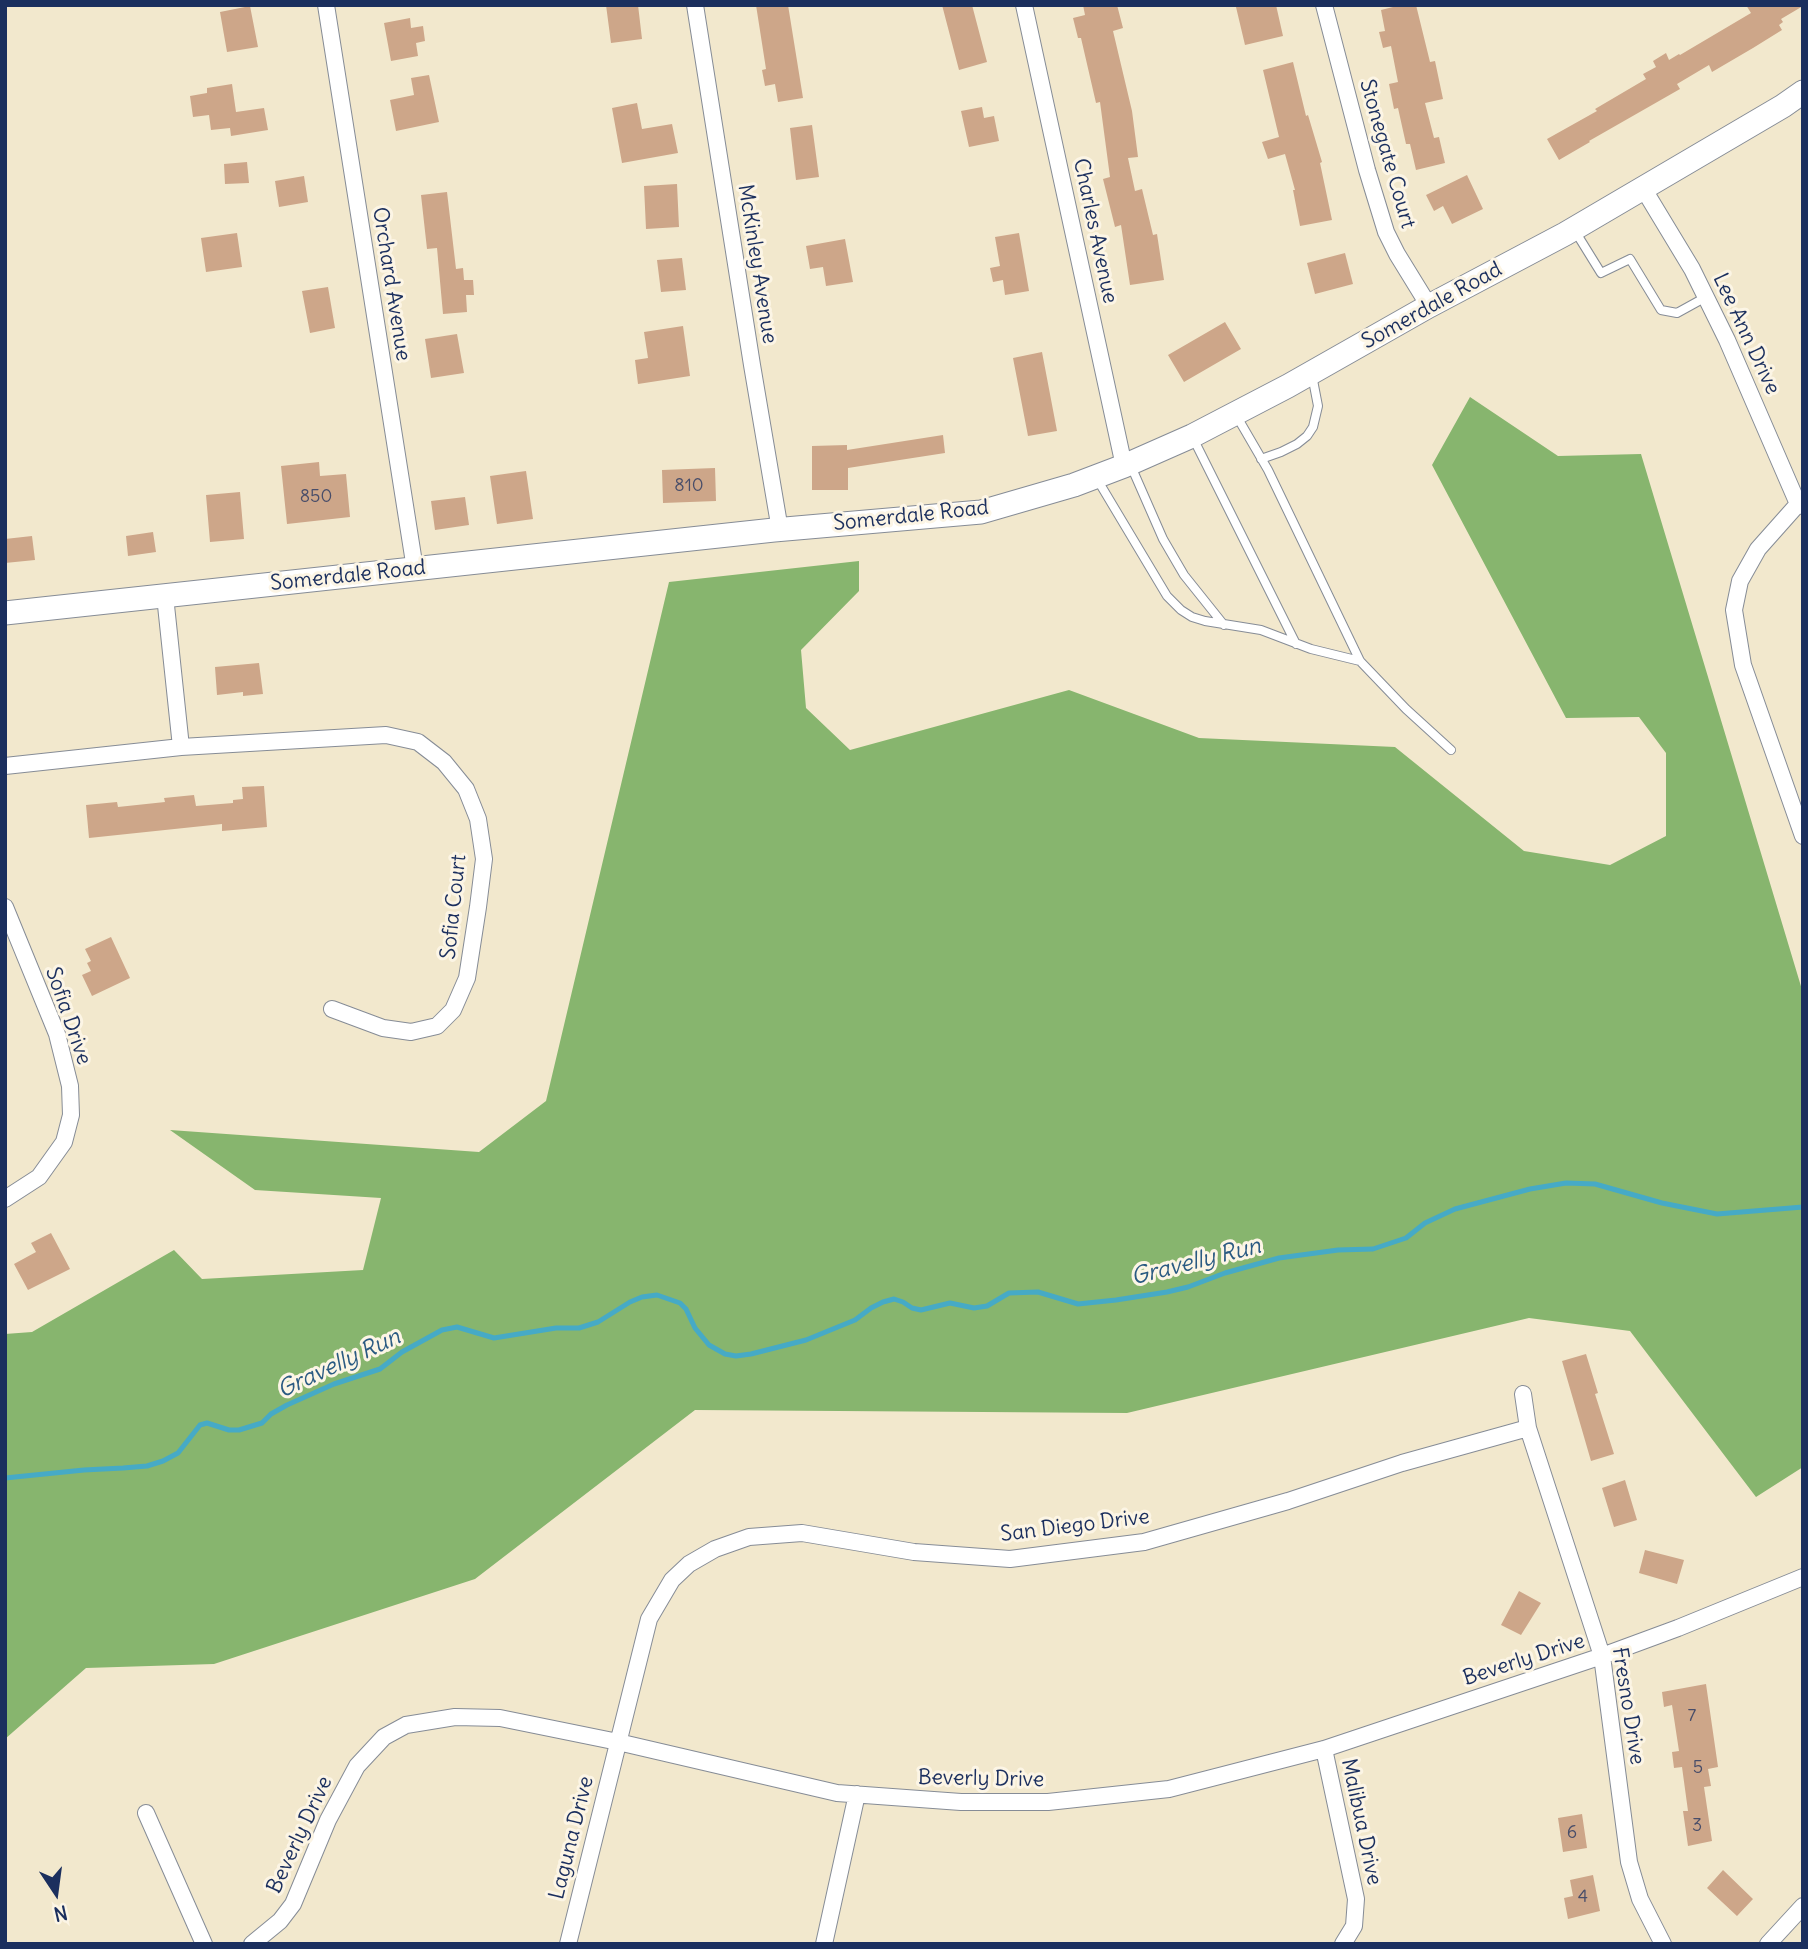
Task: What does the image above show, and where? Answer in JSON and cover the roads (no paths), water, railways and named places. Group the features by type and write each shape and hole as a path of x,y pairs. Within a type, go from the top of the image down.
{"main road":[{"name":"Somerdale Road","path":"5,613 780,530 981,512 1074,485 1192,436 1573,229 1803,92"}],"street":[{"name":"Orchard Avenue","path":"326,5 415,569"},
{"name":"McKinley Avenue","path":"695,5 780,530"},
{"name":"Charles Avenue","path":"1024,5 1127,465"},
{"name":"Stonegate Court","path":"1324,5 1386,232 1429,306"},
{"name":"Lee Ann Drive","path":"1643,188 1706,297 1800,505 1758,549 1740,581 1734,610 1743,664 1803,836"},
{"path":"5,766 181,747 165,596"},
{"name":"Sofia Court","path":"181,747 386,735 418,742 444,762 466,789 478,819 484,859 467,978 453,1010 438,1026 411,1032 383,1028 332,1009"},
{"name":"Sofia Drive","path":"5,907 57,1034 70,1086 71,1115 64,1142 39,1177 5,1199"},
{"name":"Fresno Drive","path":"1523,1394 1528,1428 1602,1657 1629,1862 1640,1899 1663,1944"},
{"name":"San Diego Drive","path":"618,1742 649,1619 672,1580 689,1564 715,1549 749,1537 802,1533 914,1552 1010,1559 1144,1542 1288,1502 1402,1463 1528,1428"},
{"name":"Beverly Drive","path":"253,1944 280,1921 293,1903 328,1820 357,1766 384,1737 407,1726 455,1717 500,1718 618,1742 837,1793 961,1802 1048,1802 1169,1789 1324,1749 1602,1657 1803,1577"},
{"name":"Laguna Drive","path":"568,1944 618,1742"},
{"name":"Malibua Drive","path":"1324,1749 1356,1899 1354,1926 1343,1944"},
{"path":"824,1944 857,1794"},
{"path":"146,1813 204,1944"},
{"path":"1768,1944 1803,1906"}],"lane":[{"path":"1573,229 1601,274 1630,258 1661,310 1677,313 1706,297"},
{"path":"1261,459 1297,444 1313,427 1318,406 1311,372"},
{"path":"1234,412 1261,459 1360,661 1406,709 1451,750"},
{"path":"1192,436 1296,644"},
{"path":"1127,465 1184,575 1224,625"},
{"path":"1095,477 1167,596 1181,610 1192,617 1261,630 1327,654 1360,661"}],"waterway":[{"name":"Gravelly Run","path":"5,1478 147,1466 178,1453 200,1425 207,1423 229,1430 239,1430 262,1423 287,1405 334,1384 380,1369 402,1352 442,1330 457,1327 494,1338 556,1328 579,1328 598,1322 642,1297 657,1295 680,1303 709,1345 725,1354 736,1356 806,1340 855,1320 871,1308 894,1299 921,1310 950,1303 974,1308 987,1306 1009,1293 1038,1292 1078,1304 1167,1292 1279,1258 1338,1250 1373,1249 1406,1238 1425,1223 1455,1209 1530,1189 1566,1183 1595,1184 1662,1203 1717,1214 1803,1207"}]}
